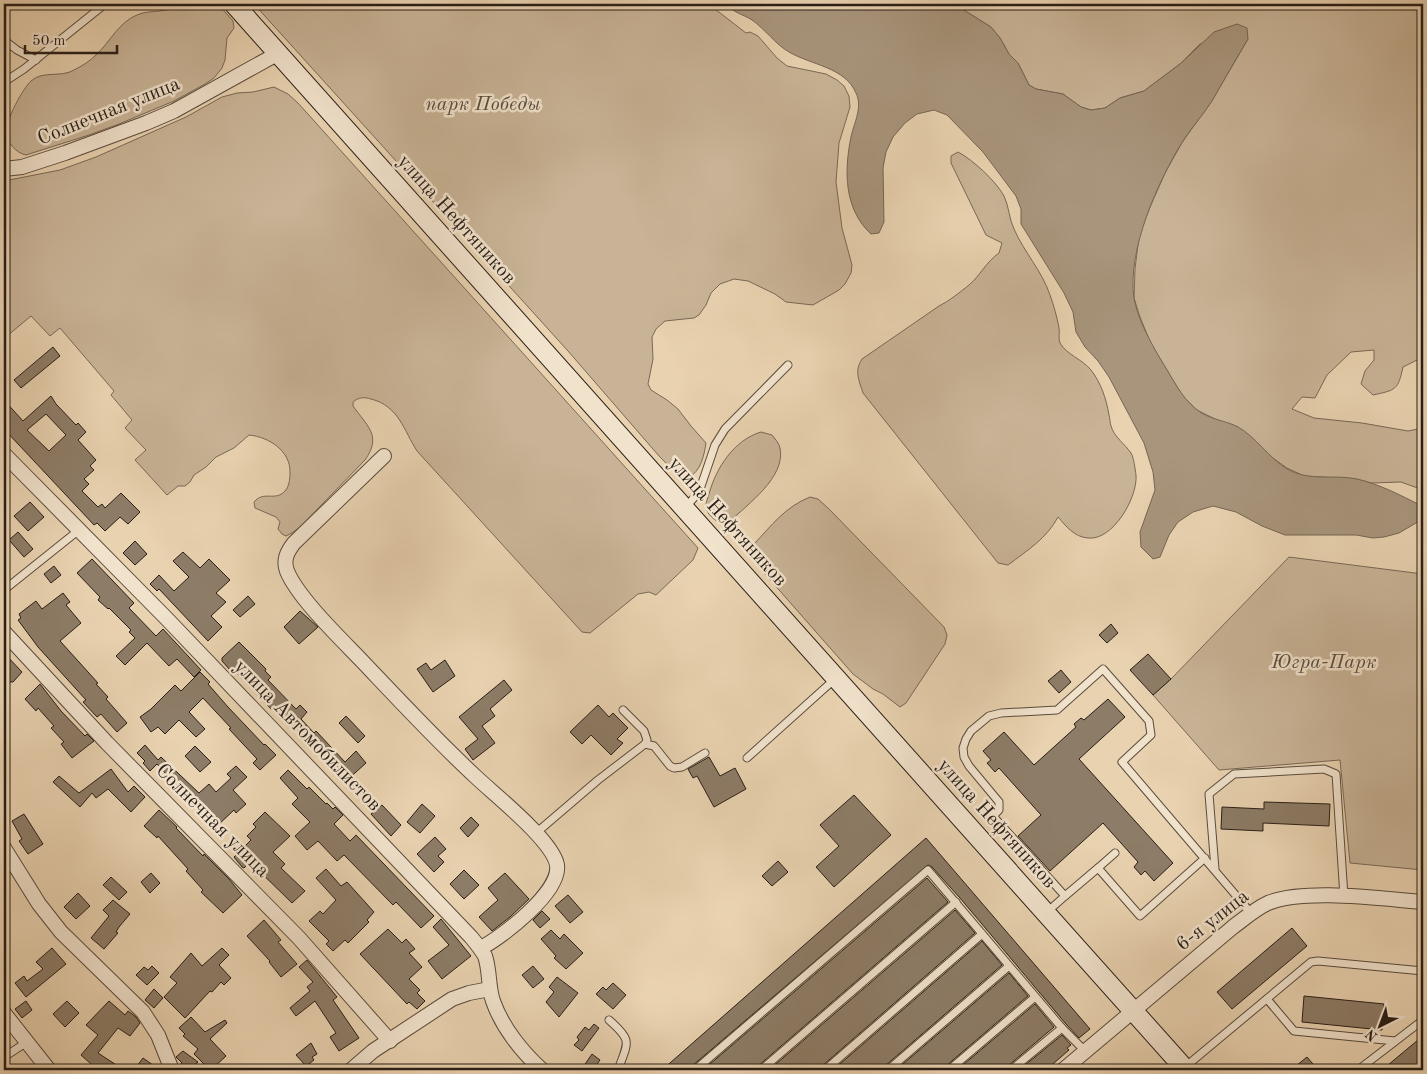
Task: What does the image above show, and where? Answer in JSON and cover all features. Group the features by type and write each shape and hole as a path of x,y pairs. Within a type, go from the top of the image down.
{"street":[{"name":"улица Нефтяников","path":"234,4 1181,1067"},
{"name":"Солнечная улица","path":"4,169 22,167 146,123 174,111 277,54"},
{"name":"улица Автомобилистов","path":"4,454 80,530 481,948 486,958 493,1002 510,1032 526,1054 542,1070"},
{"path":"384,456 294,543 286,556 287,570 292,581 344,642 461,764 536,833 557,864 555,882 541,900 494,941 481,948"},
{"name":"Солнечная улица","path":"4,632 107,743 300,938 390,1040"},
{"path":"4,848 38,904 61,932 143,1012 158,1034 172,1070"},
{"name":"6-я улица","path":"1062,1070 1252,913 1268,903 1281,899 1306,896 1344,896 1423,902"},
{"path":"351,1070 374,1051 460,995 490,989"},
{"path":"4,1012 49,1070"}],"lane":[{"path":"4,82 36,60 105,4"},
{"path":"4,40 17,50 36,60"},
{"path":"684,508 699,492 715,445 725,429 788,365"},
{"path":"4,590 80,530"},
{"path":"1065,896 993,816 999,810 999,802 969,766 964,757 963,748 971,731 989,716 1001,713 1056,710 1103,669 1149,721 1151,736 1122,762 1252,913"},
{"path":"747,758 836,678"},
{"path":"536,833 598,780 645,744 647,735 623,710"},
{"path":"645,744 654,746 670,766 674,768 682,766 705,753"},
{"path":"1215,869 1209,794 1234,774 1324,769 1336,774 1344,896"},
{"path":"1045,913 1114,853"},
{"path":"1098,868 1140,916 1205,858"},
{"path":"695,1070 928,870 1035,997 1085,1051"},
{"path":"761,1070 956,902"},
{"path":"825,1070 982,934"},
{"path":"1181,1067 1311,962 1318,961 1423,971"},
{"path":"888,1070 1009,966"},
{"path":"949,1070 1035,997"},
{"path":"1267,999 1294,1032 1395,1041"},
{"path":"609,1020 620,1030 627,1044 618,1070"},
{"path":"1358,1070 1420,1023 1423,1032"},
{"path":"1011,1070 1062,1028"},
{"path":"4,1057 27,1042"}],"green space":[{"path":"180,4 218,4 233,21 234,28 227,38 225,60 222,68 214,78 174,101 89,135 26,155 12,146 6,135 7,126 15,104 31,81 41,76 63,74 83,65 96,55 120,27 131,18 142,13 171,9"},
{"name":"парк Победы","path":"254,4 710,4 746,33 750,32 758,36 777,58 787,66 826,74 844,86 849,96 850,107 839,143 836,182 842,228 852,265 851,273 839,290 813,305 786,302 775,294 748,281 734,279 720,284 711,293 699,315 694,318 665,321 656,329 652,337 653,359 648,384 651,390 678,409 706,443 703,458 696,471 688,478 678,475"},
{"path":"954,4 1423,4 1423,348 1421,358 1403,367 1395,388 1373,395 1361,384 1365,371 1374,360 1374,350 1351,352 1327,375 1315,398 1302,397 1292,409 1314,418 1362,423 1408,431 1423,428 1423,490 1401,482 1371,483 1355,479 1304,476 1287,468 1270,456 1238,427 1219,421 1197,410 1182,395 1151,344 1140,317 1134,298 1135,269 1139,236 1150,207 1166,171 1183,141 1211,102 1248,39 1200,44 1180,64 1144,91 1120,98 1105,108 1091,110 1081,107 1063,94 1036,89 1029,85 1018,63 1009,54 991,27"},
{"path":"274,87 288,94 298,103 698,548 693,560 656,595 649,592 638,594 590,633 582,632 417,451 400,420 394,413 380,402 368,398 359,398 353,402 353,406 371,432 373,438 370,452 365,460 301,526 286,536 278,529 280,522 276,517 255,508 254,502 262,497 277,496 286,489 290,473 287,458 271,442 257,436 249,435 234,448 216,457 194,475 185,486 178,486 167,495 135,460 146,450 125,428 132,420 111,395 114,391 60,328 50,336 31,316 7,336 4,332 4,181 60,170 96,157 186,117 222,97"},
{"path":"958,152 984,171 1004,196 1014,229 1047,286 1058,324 1060,343 1067,351 1087,366 1098,380 1105,397 1112,430 1131,453 1136,475 1136,484 1128,505 1115,525 1106,533 1088,538 1079,536 1058,517 1043,537 1008,565 998,563 863,393 858,376 858,368 862,359 962,291 999,253 1002,243 986,235 951,163 951,156"},
{"path":"761,432 772,435 779,444 780,459 777,469 764,489 729,522 723,525 712,517 706,509 706,502 716,474 728,456 742,441"},
{"path":"810,497 818,499 829,509 944,627 947,635 945,644 906,703 900,707 853,674 765,574 760,560 753,552 754,544 779,517 793,506"},
{"name":"Югра-Парк","path":"1289,557 1423,574 1423,870 1350,863 1340,760 1219,770 1153,695 1171,679"}],"shaded area":[{"path":"727,4 954,4 991,27 1009,54 1018,63 1029,85 1036,89 1063,94 1081,107 1091,110 1105,108 1120,98 1144,91 1180,64 1214,32 1237,24 1247,28 1248,39 1212,101 1173,157 1146,217 1135,259 1133,279 1134,298 1138,314 1153,346 1177,386 1190,404 1201,413 1245,431 1287,469 1313,477 1357,479 1373,484 1420,505 1423,516 1416,523 1399,533 1384,537 1285,535 1262,526 1236,512 1213,506 1193,512 1178,522 1169,535 1160,557 1153,559 1141,547 1140,532 1155,490 1153,472 1144,443 1109,377 1085,347 1076,332 1073,312 1064,293 1021,224 1021,209 1016,196 983,152 947,115 934,110 917,114 905,123 893,137 886,152 883,168 884,222 879,233 871,234 862,224 856,213 848,189 847,163 859,104 851,84 836,72 789,52 757,24"}],"building":[{"path":"53,347 60,356 21,388 14,380"},
{"path":"51,396 76,425 78,423 86,432 78,440 96,460 90,466 94,470 84,479 89,484 82,491 98,507 102,504 105,508 121,493 140,512 128,524 120,517 105,531 97,523 94,525 4,429 4,400 23,421","holes":["46,414 66,435 49,451 27,430"]},
{"path":"30,502 44,517 28,531 14,516"},
{"path":"18,532 33,549 24,557 9,540"},
{"path":"135,541 147,554 135,565 123,553"},
{"path":"183,552 200,568 209,559 230,580 216,593 226,602 211,616 222,627 208,641 159,589 157,591 150,584 159,575 174,591 189,577 173,561"},
{"path":"92,559 134,603 129,608 156,636 163,629 201,670 194,677 177,659 169,666 147,643 125,665 116,656 135,638 129,632 131,630 98,600 100,597 77,573"},
{"path":"54,566 61,575 51,583 44,574"},
{"path":"63,593 70,602 66,605 81,623 60,641 98,683 96,684 108,697 106,699 127,723 117,732 101,714 97,717 83,702 86,700 38,647 18,620 21,618 19,614 36,601 42,609"},
{"path":"248,596 255,604 240,617 233,610"},
{"path":"300,611 318,627 299,644 284,627"},
{"path":"1111,624 1118,633 1107,643 1099,635"},
{"path":"239,642 266,669 265,671 271,677 268,680 296,709 300,705 307,712 301,719 314,733 316,731 345,762 356,751 366,763 345,782 335,771 337,768 325,754 322,757 277,709 274,712 233,669 231,671 222,661 222,658"},
{"path":"4,653 22,672 13,682 9,682 4,676"},
{"path":"1148,654 1171,679 1153,695 1130,670"},
{"path":"445,660 455,676 433,692 417,669 426,663 431,670"},
{"path":"1061,670 1071,682 1059,693 1048,681"},
{"path":"200,672 210,682 208,684 228,707 276,755 260,770 253,763 257,759 203,698 189,712 205,729 196,737 179,720 165,734 158,727 151,732 140,717 151,709 175,685 181,691"},
{"path":"504,680 512,690 490,709 495,716 482,726 495,743 473,760 465,749 478,739 459,717"},
{"path":"40,684 61,711 85,736 87,734 94,741 72,758 61,744 64,742 51,728 54,726 38,708 36,711 25,699"},
{"path":"1108,699 1125,717 1079,759 1173,863 1154,881 1145,871 1141,875 1134,867 1138,862 1103,823 1050,871 1018,836 1041,815 999,768 995,772 987,763 991,760 983,751 1004,732 1034,765 1076,727 1074,724 1081,718 1084,720"},
{"path":"598,705 609,717 613,713 628,728 617,739 623,743 611,755 591,735 582,744 570,732"},
{"path":"346,716 365,736 358,743 339,723"},
{"path":"145,745 158,760 161,757 199,793 209,784 216,792 231,778 227,774 236,766 247,777 233,790 246,804 236,813 234,810 217,826 198,805 196,807 157,764 150,771 143,763 145,761 137,753"},
{"path":"195,746 211,762 200,772 185,756"},
{"path":"709,757 720,776 735,768 746,789 714,807 697,776 693,778 688,769"},
{"path":"111,769 128,792 134,786 145,797 131,812 108,789 96,798 92,793 80,807 53,782 59,776 79,793"},
{"path":"288,770 307,789 309,787 326,804 333,809 335,807 343,815 334,824 350,841 356,835 434,916 421,928 396,902 393,905 344,855 337,861 318,841 307,850 295,836 310,822 292,804 298,798 280,778"},
{"path":"854,795 891,835 834,887 816,867 839,846 820,825"},
{"path":"1264,802 1330,804 1329,826 1263,823 1263,831 1221,829 1222,807 1264,809"},
{"path":"422,804 435,816 420,833 407,822"},
{"path":"382,805 401,825 391,836 371,814"},
{"path":"159,810 203,856 204,854 229,879 242,895 223,913 201,892 203,890 186,871 188,869 158,836 157,838 144,826"},
{"path":"265,812 290,836 273,852 285,864 281,868 305,891 292,903 250,862 244,868 234,857 251,840 247,836 256,827 253,824"},
{"path":"24,814 43,844 28,854 19,841 22,839 12,821"},
{"path":"471,817 479,825 468,837 460,828"},
{"path":"435,837 446,849 438,856 444,862 434,872 417,854"},
{"path":"926,838 1090,1029 1079,1038 960,898 928,865 692,1066 690,1070 662,1070"},
{"path":"778,861 788,872 772,886 762,876"},
{"path":"326,869 341,886 347,882 374,912 367,920 369,922 348,943 345,940 333,951 326,944 329,941 309,921 320,911 323,914 336,900 316,878"},
{"path":"464,870 479,885 464,899 450,884"},
{"path":"151,873 160,883 150,893 141,882"},
{"path":"505,873 529,899 492,931 479,917 498,900 488,888"},
{"path":"111,877 127,892 119,900 103,885"},
{"path":"927,878 948,902 758,1066 756,1070 703,1070"},
{"path":"78,893 90,906 76,919 64,907"},
{"path":"568,895 583,912 570,923 555,906"},
{"path":"113,900 130,914 119,927 116,932 118,933 104,949 91,938 109,916 103,910"},
{"path":"955,910 975,933 822,1066 820,1070 769,1070"},
{"path":"542,911 550,919 540,928 533,920"},
{"path":"441,919 471,956 442,979 428,961 449,945 433,927"},
{"path":"264,920 281,940 278,942 297,964 281,977 270,961 247,936"},
{"path":"1292,928 1307,946 1232,1009 1217,992"},
{"path":"388,929 402,943 406,939 415,949 409,953 422,967 409,979 420,990 417,993 425,1001 417,1009 409,1002 407,1004 360,954"},
{"path":"551,930 560,939 564,934 583,953 566,969 554,958 556,956 541,939"},
{"path":"982,941 1002,965 885,1066 883,1070 833,1070"},
{"path":"52,948 66,964 26,997 15,983 24,976 27,981 43,969 36,962"},
{"path":"222,948 229,955 219,965 231,978 224,985 221,982 212,992 210,991 185,1018 164,997 177,983 170,977 191,953 202,966"},
{"path":"307,960 337,997 333,1000 359,1038 339,1051 330,1037 336,1033 315,1001 296,1016 290,1008 310,991 307,987 313,982 299,967"},
{"path":"152,966 159,973 147,985 136,975 144,967 148,970"},
{"path":"533,966 544,979 533,988 522,975"},
{"path":"1009,973 1028,996 946,1066 944,1070 896,1070"},
{"path":"557,977 578,993 559,1017 546,1002 554,992 549,987"},
{"path":"613,983 626,995 613,1009 596,994 603,987 606,990"},
{"path":"154,989 163,998 154,1008 145,1000"},
{"path":"1304,996 1384,1004 1382,1030 1302,1022"},
{"path":"26,1001 32,1010 22,1018 15,1009"},
{"path":"67,1001 79,1013 65,1027 53,1014"},
{"path":"109,1001 125,1015 128,1011 140,1023 130,1036 118,1028 98,1053 124,1070 87,1070 91,1064 81,1055 98,1035 86,1025"},
{"path":"1035,1004 1054,1027 1008,1066 1006,1070 957,1070"},
{"path":"191,1017 205,1032 225,1020 227,1023 210,1039 226,1056 211,1070 194,1054 198,1049 183,1036 185,1034 179,1028"},
{"path":"594,1024 599,1028 582,1051 574,1045 579,1040 577,1037 585,1027 589,1030"},
{"path":"1062,1035 1071,1045 1067,1048 1069,1050 1046,1070 1019,1070"},
{"path":"1418,1040 1423,1047 1423,1070 1382,1070"},
{"path":"311,1043 317,1054 312,1057 314,1060 306,1066 296,1055"},
{"path":"183,1051 198,1062 189,1070 181,1070 180,1066 182,1063 176,1057"},
{"path":"592,1054 600,1060 593,1070 581,1070"},
{"path":"1307,1057 1318,1070 1291,1070"},
{"path":"143,1058 160,1070 134,1070"}]}
